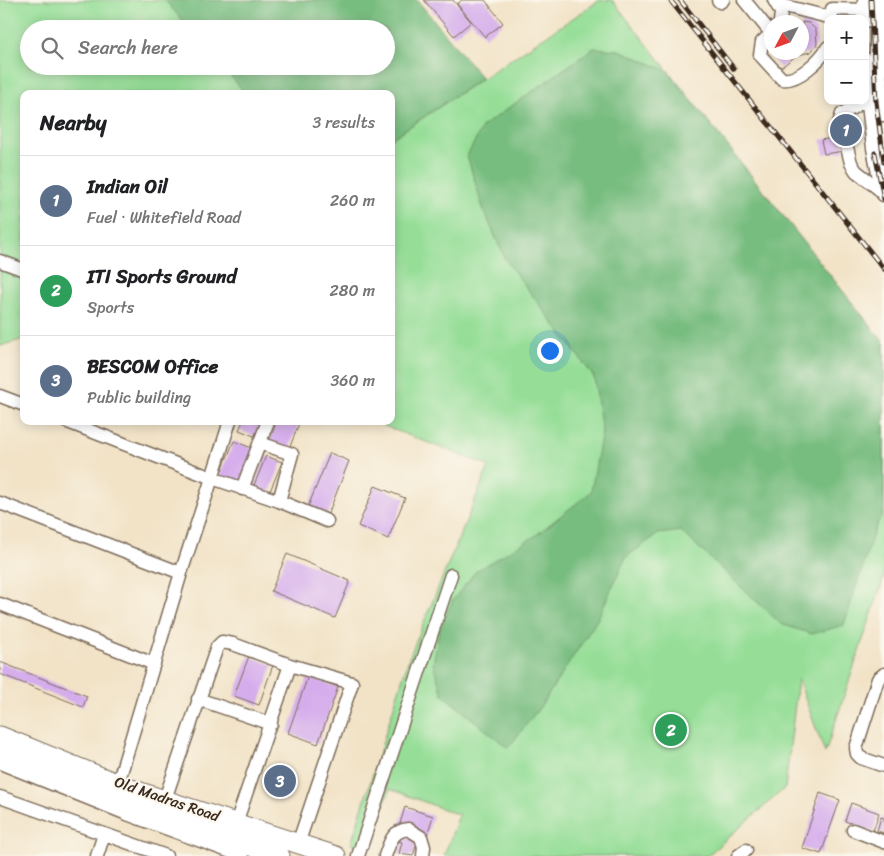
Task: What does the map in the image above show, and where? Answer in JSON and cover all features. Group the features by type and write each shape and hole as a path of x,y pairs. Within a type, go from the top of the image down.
{"highway":[{"name":"Old Madras Road","path":"0,736 118,783 336,856"},
{"name":"Old Madras Road","path":"0,753 128,804 280,856"}],"main road":[{"path":"869,7 876,35 882,78 884,113"},
{"path":"867,105 884,193"}],"street":[{"path":"718,0 720,2 722,0"},
{"path":"744,0 764,24"},
{"path":"754,0 766,15"},
{"path":"776,2 832,9 869,7"},
{"path":"776,2 781,15"},
{"path":"764,40 760,55 764,59"},
{"path":"765,60 782,79 795,78 824,52"},
{"path":"857,105 842,114 840,120 851,163 856,170 884,193"},
{"path":"0,261 20,268"},
{"path":"0,396 20,404"},
{"path":"75,425 327,521"},
{"path":"118,783 181,573 229,425"},
{"path":"242,489 267,425"},
{"path":"260,443 292,454 278,502"},
{"path":"0,503 181,573"},
{"path":"358,856 451,575"},
{"path":"0,604 154,664"},
{"path":"166,799 198,699 217,647 222,642 352,683 298,844"},
{"path":"236,823 290,665"},
{"path":"884,674 878,679 856,748 857,754 861,758 884,766"},
{"path":"198,699 271,724"},
{"path":"0,763 127,814 242,856"},
{"path":"0,797 166,856"},
{"path":"385,856 392,837 399,830 408,829 421,837 424,847 423,856"},
{"path":"852,830 884,842"},
{"path":"97,856 104,834"}],"green space":[{"path":"0,0 165,0 182,20 20,20 20,75 230,75 243,90 20,90 20,340 0,346"},
{"path":"165,0 417,0 482,78 395,136 395,90 243,90 230,75 395,75 395,20 182,20"},
{"path":"600,0 612,0 884,343 884,577 825,753 798,679 785,788 707,856 444,856 459,815 390,789 367,850 351,844 409,658 489,466 381,425 395,425 395,136"},
{"path":"594,48 619,50 668,71 884,343 884,510 874,531 844,625 812,634 781,624 681,531 658,534 626,557 597,620 540,707 508,748 443,695 433,664 439,631 453,600 476,571 535,536 591,492 602,432 594,377 505,259 483,208 467,156 483,126"}],"building":[{"path":"424,0 453,0 471,22 454,36"},
{"path":"462,0 485,0 503,23 485,37 457,4"},
{"path":"809,23 816,30 817,44 809,52"},
{"path":"773,60 790,60 780,68"},
{"path":"842,136 844,151 824,154 821,140"},
{"path":"241,425 264,425 259,438 239,430"},
{"path":"275,425 298,425 289,449 269,441"},
{"path":"234,441 254,449 240,485 219,477"},
{"path":"330,453 349,461 327,517 307,509"},
{"path":"266,456 282,462 268,496 252,490"},
{"path":"375,486 405,498 388,539 358,526"},
{"path":"287,554 350,581 335,618 271,591"},
{"path":"249,656 273,665 259,705 234,696"},
{"path":"0,662 87,696 83,707 0,674"},
{"path":"308,676 338,687 318,744 288,733"},
{"path":"279,769 290,773 282,795 271,791"},
{"path":"820,793 840,800 821,854 802,848"},
{"path":"851,803 879,813 873,831 845,821"},
{"path":"405,807 433,816 423,848 416,846 413,856 399,854 402,842 395,840"},
{"path":"881,817 884,818 884,833 877,831"}],"railway":[{"path":"670,0 884,269"},
{"path":"680,0 734,69"},
{"path":"871,0 876,102 884,162"},
{"path":"875,153 884,199"}],"place":[{"name":"Indian Oil","path":"846,130"},
{"name":"ITI Sports Ground","path":"671,730"},
{"name":"BESCOM Office","path":"280,781"}]}
